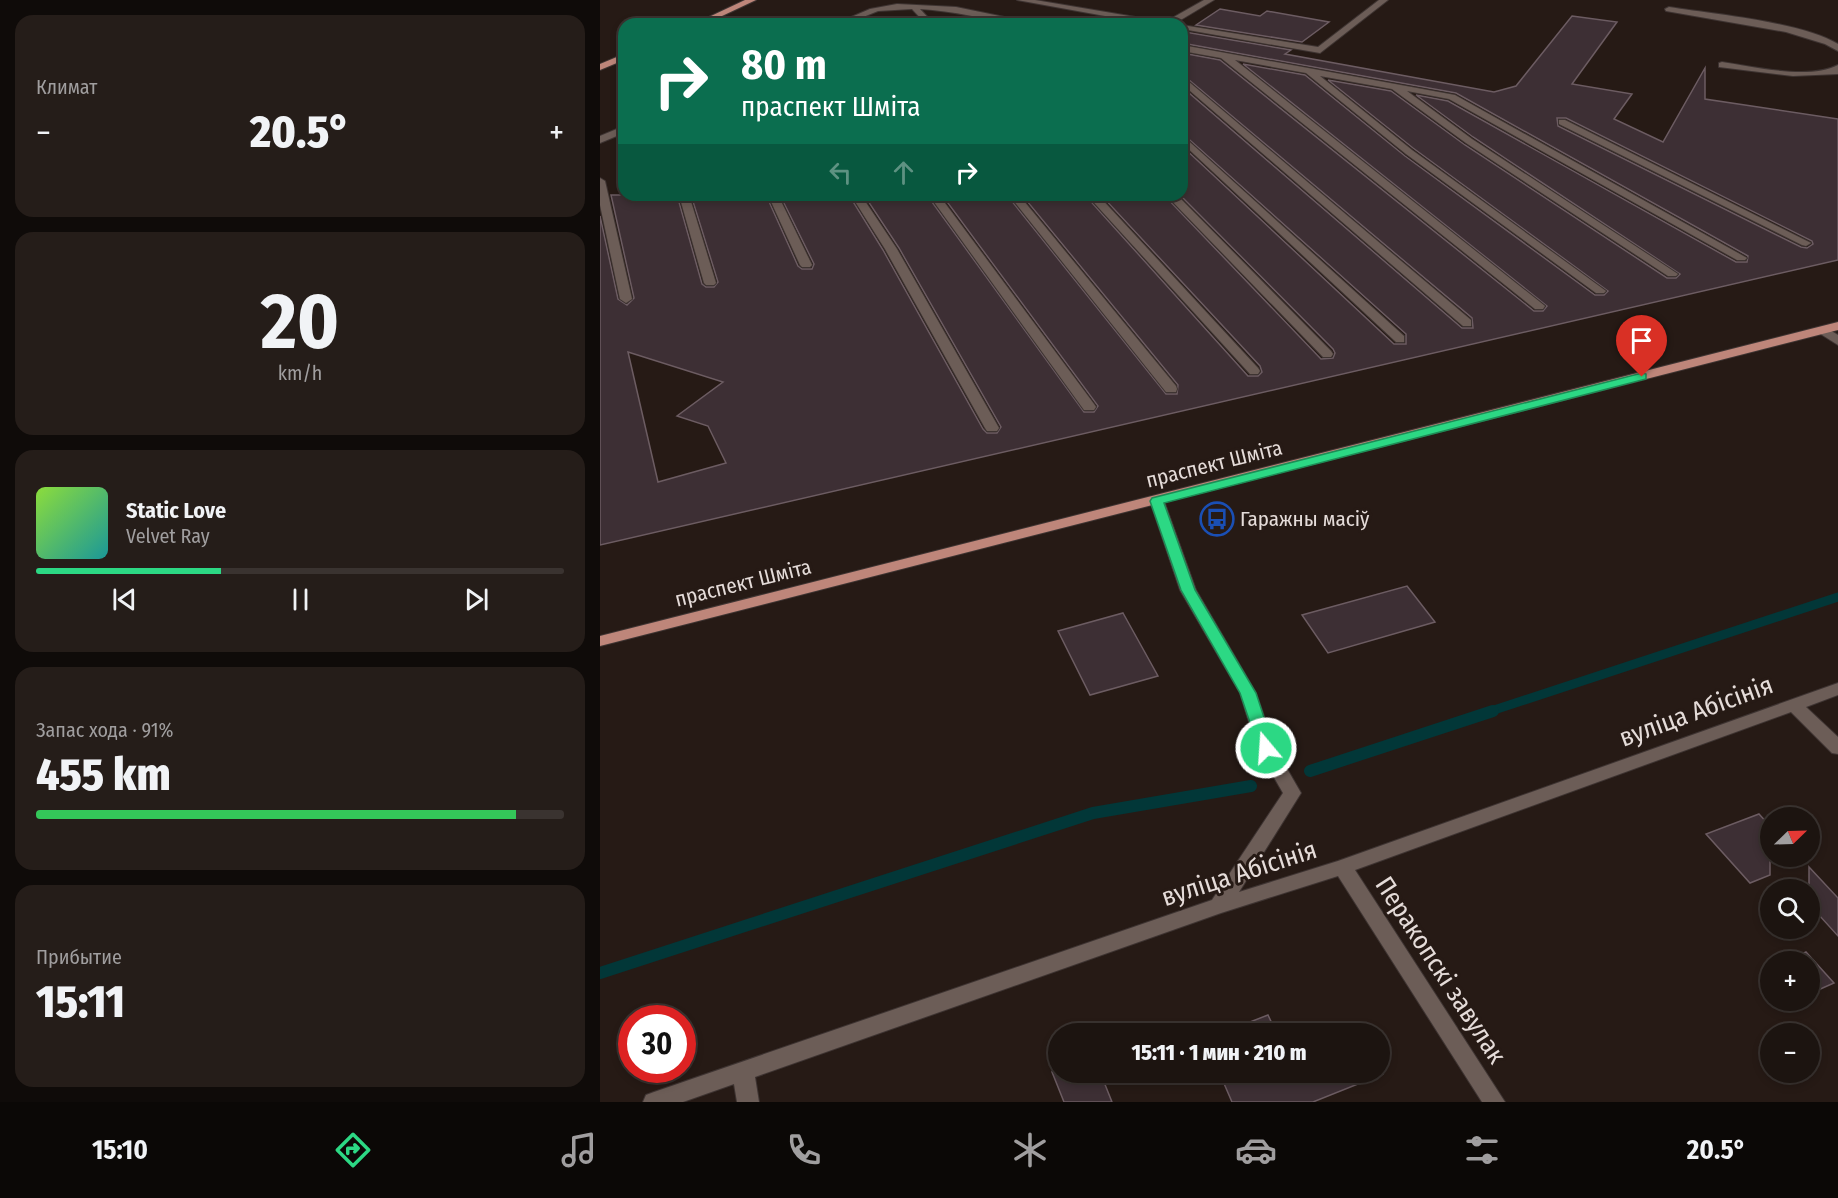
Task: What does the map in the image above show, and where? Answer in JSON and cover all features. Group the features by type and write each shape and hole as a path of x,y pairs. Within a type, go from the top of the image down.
{"main road":[{"path":"712,18 752,0"},
{"path":"600,67 618,60"},
{"name":"праспект Шміта","path":"600,641 1838,326"}],"street":[{"path":"1021,0 1130,18"},
{"path":"1177,18 1210,0"},
{"path":"1188,28 1320,50 1384,0"},
{"path":"915,8 924,18"},
{"path":"852,18 880,9 915,8 999,18"},
{"path":"1669,9 1809,35 1834,43 1838,48"},
{"path":"981,15 984,18"},
{"path":"1188,49 1452,97 1741,258"},
{"path":"1222,54 1539,306"},
{"path":"1722,65 1774,73 1813,75 1836,72 1838,68"},
{"path":"1306,69 1409,152 1600,291"},
{"path":"1188,85 1467,323"},
{"path":"1392,85 1469,141 1672,274"},
{"path":"1562,122 1806,243"},
{"path":"600,140 618,132"},
{"path":"1188,144 1400,339"},
{"path":"600,181 626,299"},
{"path":"686,201 710,283"},
{"path":"776,201 806,265"},
{"path":"860,201 891,249 992,428"},
{"path":"938,201 1089,407"},
{"path":"1019,201 1171,389"},
{"path":"1098,201 1254,371"},
{"path":"1177,201 1327,354"},
{"path":"1823,330 1838,341"},
{"path":"1157,501 1188,590 1248,693 1266,748 1292,793 1219,906"},
{"name":"вуліца Абісінія","path":"654,1102 1219,906 1342,867 1838,689"},
{"path":"1794,705 1838,748"},
{"name":"Перакопскі завулак","path":"1342,867 1494,1102"},
{"path":"742,1072 748,1102"}],"building":[{"path":"1220,9 1260,16 1267,11 1329,22 1302,42 1196,25"},
{"path":"1572,16 1617,22 1572,84 1632,94 1614,119 1663,142 1705,68 1705,99 1838,119 1838,260 600,545 600,216 618,299 627,305 634,298 611,195 618,195 618,201 679,201 702,284 706,287 714,287 718,282 693,201 769,201 798,266 802,269 812,269 814,264 783,201 853,201 987,433 997,433 1001,427 899,248 868,201 931,201 1084,412 1094,412 1098,406 946,201 1012,201 1166,394 1177,394 1178,385 1027,201 1090,201 1248,376 1258,376 1262,372 1260,366 1107,201 1170,201 1321,359 1333,358 1335,353 1333,349 1186,201 1188,201 1188,152 1394,344 1406,344 1406,334 1188,138 1188,92 1462,328 1473,328 1472,318 1188,79 1188,54 1220,60 1534,311 1543,311 1547,306 1243,64 1305,75 1405,156 1595,295 1604,295 1608,291 1413,148 1328,80 1391,91 1465,145 1667,278 1676,278 1680,274 1473,137 1416,95 1448,101 1736,262 1747,262 1748,256 1456,93 1188,44 1188,33 1291,50 1285,54 1494,92 1516,86","holes":["1557,118 1566,118 1812,241 1813,244 1807,248 1801,247 1558,126","628,352 723,382 677,416 708,426 726,463 658,482"]},
{"path":"1407,586 1435,622 1328,653 1302,615"},
{"path":"1123,613 1158,676 1090,695 1058,631"},
{"path":"1759,814 1760,867 1770,867 1770,875 1750,883 1706,834"},
{"path":"1809,867 1838,898 1838,936 1820,916 1820,879 1809,879"},
{"path":"1820,968 1834,983 1820,989"},
{"path":"1268,1015 1272,1023 1247,1023"},
{"path":"1056,1083 1104,1083 1112,1102 1064,1102"},
{"path":"1224,1083 1360,1083 1313,1102 1232,1102"}],"waterway":[{"path":"1488,712 1838,597"},
{"path":"1310,771 1493,711"},
{"path":"600,973 1093,813 1251,786"}],"place":[{"name":"Гаражны масіў","path":"1217,519"}],"route":[{"path":"1266,748 1248,693 1188,590 1157,501 1642,377"}]}
